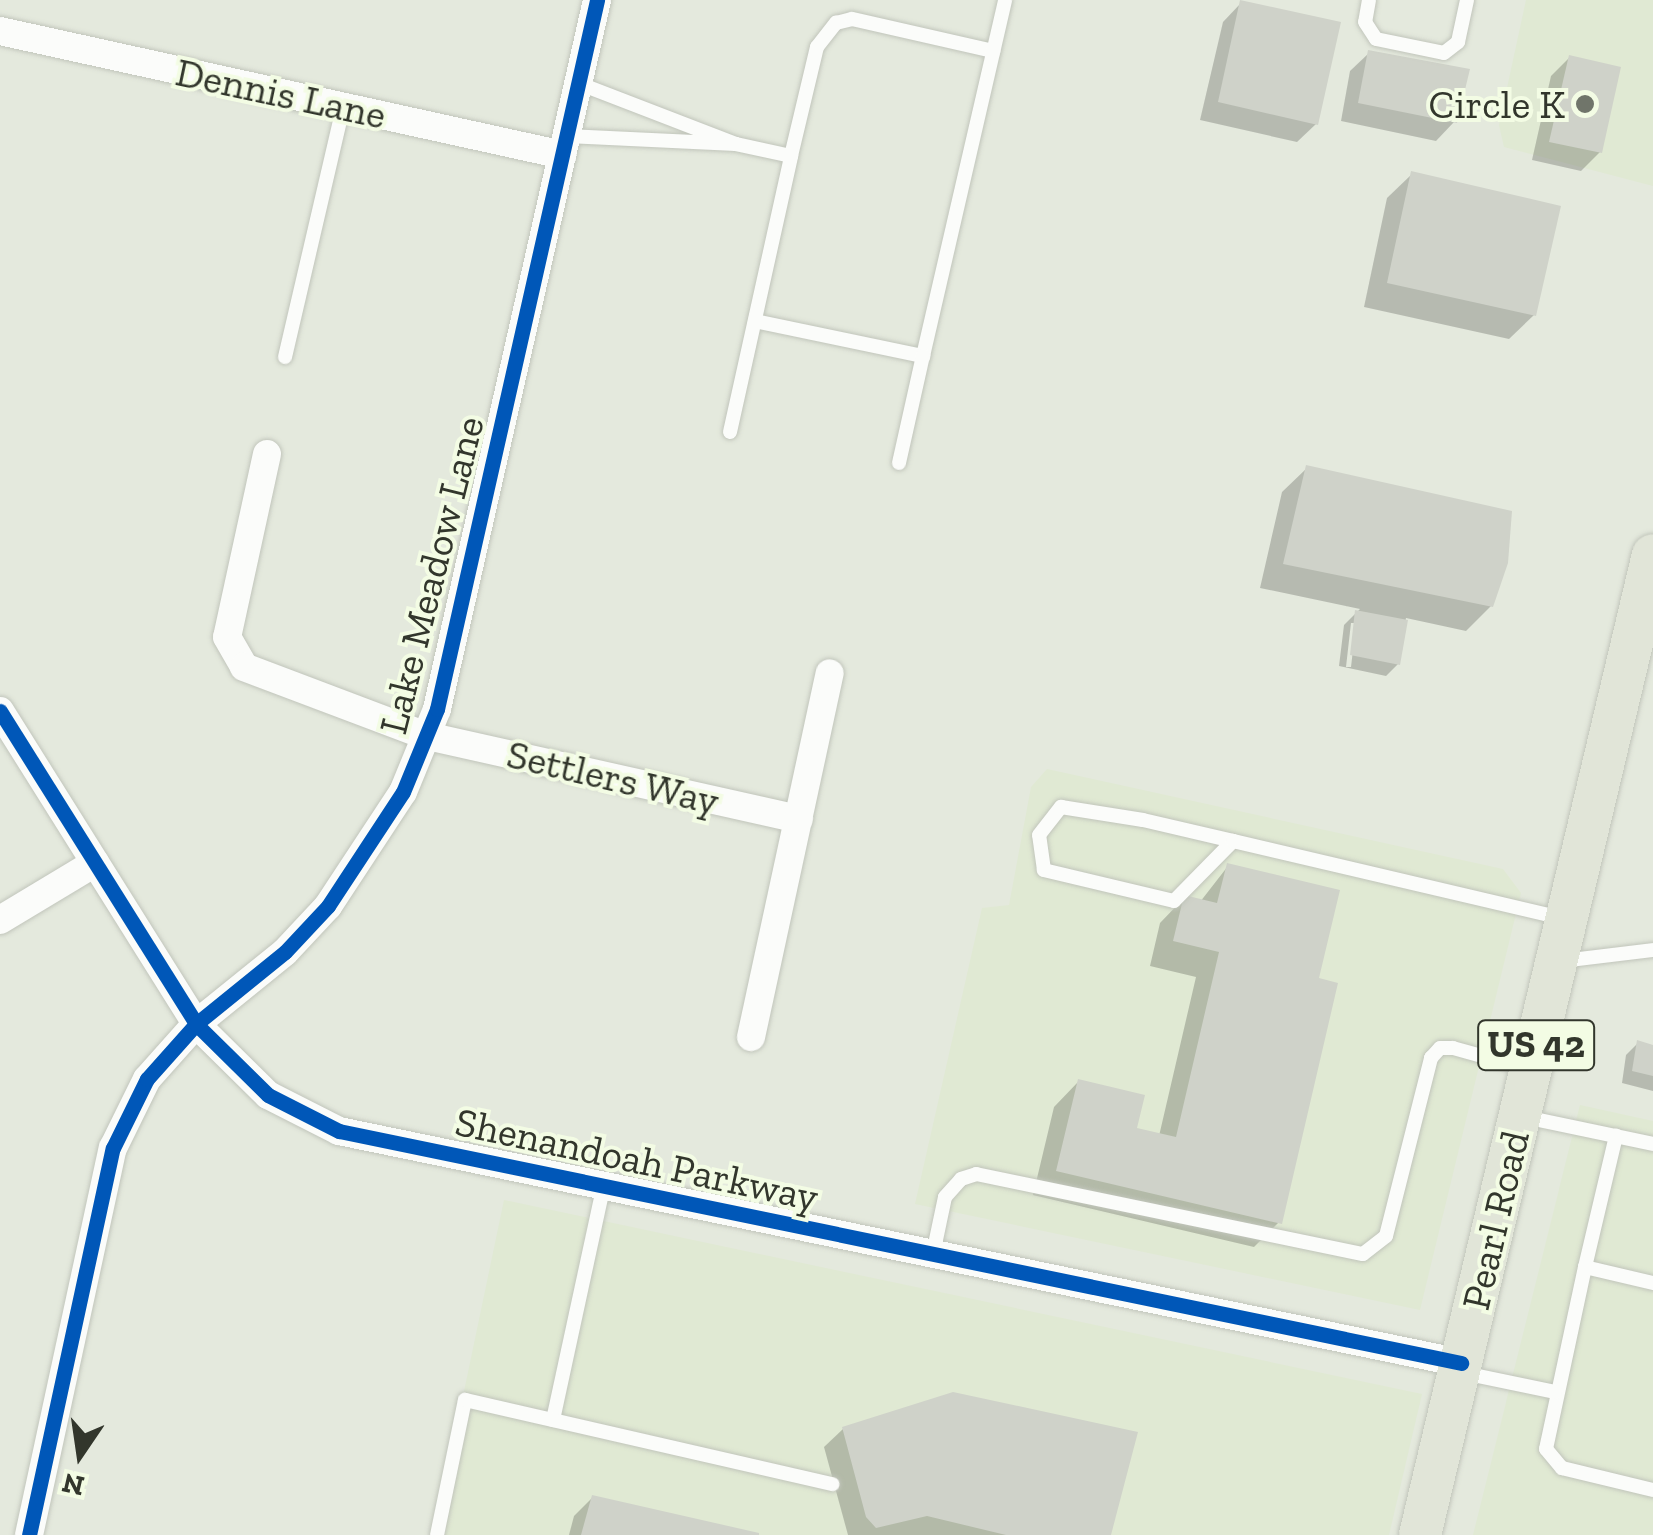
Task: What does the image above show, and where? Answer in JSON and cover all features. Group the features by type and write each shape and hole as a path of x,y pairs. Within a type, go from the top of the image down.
{"main road":[{"name":"Pearl Road","path":"1420,1535 1653,555"}],"street":[{"name":"Lake Meadow Lane","path":"29,1535 113,1148 146,1079 196,1024 285,952 328,906 372,846 427,736 454,648 597,0"},
{"name":"Dennis Lane","path":"0,31 343,107 565,145"},
{"name":"Settlers Way","path":"267,454 226,637 232,656 268,680 427,736 799,819"},
{"path":"751,1037 830,673"},
{"name":"Shenandoah Parkway","path":"0,710 196,1024 268,1095 339,1131 1460,1367"},
{"path":"0,920 96,863"}],"lane":[{"path":"899,463 1005,0"},
{"path":"1369,0 1365,22 1376,38 1444,53 1458,42 1467,0"},
{"path":"730,432 817,48 836,24 852,19 993,52"},
{"path":"578,83 736,144 790,156"},
{"path":"286,357 343,107"},
{"path":"565,145 736,144"},
{"path":"756,321 923,356"},
{"path":"1234,841 1174,901 1044,870 1039,835 1060,808 1234,841 1566,919"},
{"path":"1556,961 1653,950"},
{"path":"933,1254 946,1197 976,1174 1364,1254 1386,1236 1430,1058 1440,1048 1454,1048 1530,1069"},
{"path":"1519,1115 1653,1144"},
{"path":"1616,1136 1555,1392 1546,1449 1562,1468 1653,1490"},
{"path":"553,1420 604,1186"},
{"path":"1585,1267 1653,1283"},
{"path":"1460,1367 1555,1392"},
{"path":"437,1535 465,1400 832,1484"}],"shaded area":[{"path":"1526,0 1653,0 1653,186 1504,147 1499,125"},
{"path":"1047,769 1503,869 1521,893 1420,1310 915,1204 982,908 1009,905 1031,787"},
{"path":"1580,1105 1653,1121 1653,1535 1473,1535"},
{"path":"504,1200 1422,1394 1389,1535 434,1535"}],"building":[{"path":"1240,0 1341,22 1318,125 1218,102"},
{"path":"1368,50 1470,69 1457,123 1358,103"},
{"name":"Circle K","path":"1569,55 1621,67 1602,153 1549,142"},
{"path":"1411,171 1561,206 1536,316 1387,283"},
{"path":"1306,465 1512,511 1508,563 1493,607 1283,564"},
{"path":"1355,610 1408,620 1400,665 1350,655"},
{"path":"1227,863 1340,890 1319,978 1338,983 1282,1224 1056,1171 1078,1079 1145,1095 1137,1128 1176,1137 1219,952 1173,941 1184,895 1217,903"},
{"path":"1637,1040 1653,1045 1653,1076 1632,1071"},
{"path":"953,1392 1138,1432 1111,1535 1006,1535 927,1516 876,1528 866,1517 842,1427"},
{"path":"592,1495 759,1533 759,1535 581,1535"}],"cycle path":[{"path":"29,1535 113,1148 147,1079 196,1024 285,952 328,906 403,792 437,709 597,0"},
{"path":"0,711 196,1024 268,1095 339,1131 1461,1363"}],"place":[{"name":"Circle K","path":"1585,104"}]}
